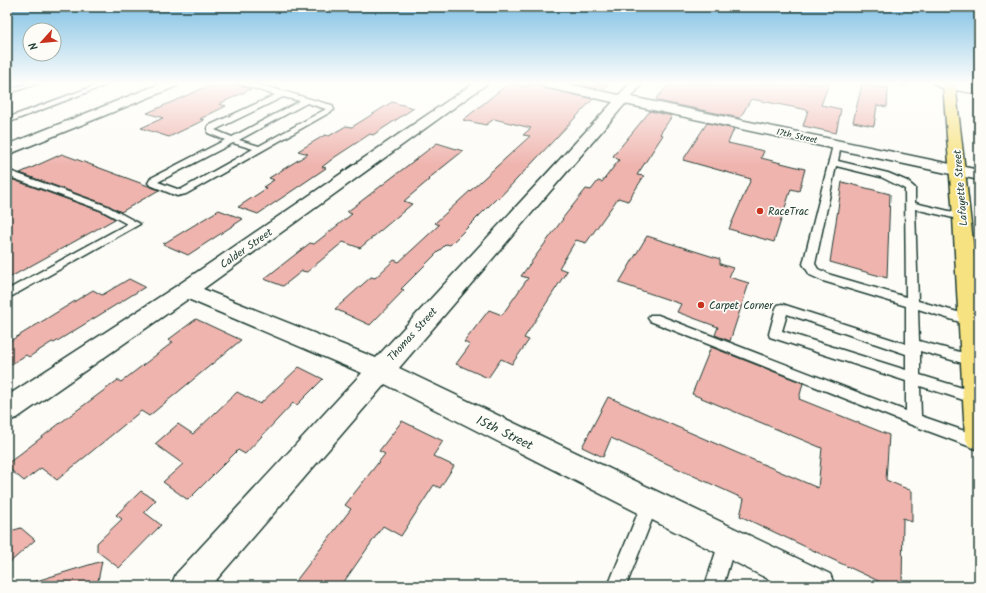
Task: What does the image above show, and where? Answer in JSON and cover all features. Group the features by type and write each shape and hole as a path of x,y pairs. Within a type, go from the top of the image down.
{"highway":[{"name":"Lafayette Street","path":"953,111 969,173 962,217 975,322 973,360 979,437"}],"street":[{"path":"7,150 104,111"},
{"name":"Calder Street","path":"7,410 186,290 442,111"},
{"name":"Thomas Street","path":"188,586 613,111"},
{"name":"17th Street","path":"677,111 969,173"},
{"name":"15th Street","path":"186,290 380,370 818,586"}],"lane":[{"path":"7,121 34,111"},
{"path":"248,111 211,128 211,131 232,140 260,149"},
{"path":"288,111 154,180 153,183 177,193 183,192 327,111"},
{"path":"837,145 809,264 814,272 827,278 975,322"},
{"path":"833,163 891,177 906,184 910,188 909,205 914,420"},
{"path":"7,173 104,208 135,224 7,295"},
{"path":"909,205 962,217"},
{"path":"973,360 913,348 782,308 775,334 976,398"},
{"path":"654,318 914,420 979,443"},
{"path":"617,586 650,504"},
{"path":"714,586 727,542"}],"building":[{"path":"152,111 217,111 200,119 204,120 169,137 141,128 163,118 147,113"},
{"path":"378,111 410,111 373,135 370,134 335,157 322,167 326,168 258,214 238,207 267,188 263,187 274,180 269,178 308,154 298,151 325,135 329,136 346,126 352,127"},
{"path":"475,111 582,111 498,199 497,198 450,245 446,244 401,289 404,290 370,325 335,309 371,277 375,278 394,260 399,262 439,225 435,223 530,136 523,135 531,128 494,119 486,125 463,120"},
{"path":"650,111 672,116 660,134 663,135 637,175 644,176 628,201 618,198 586,243 576,240 559,268 567,271 524,338 529,340 512,364 501,359 488,378 456,364 470,345 464,342 489,310 502,315 528,278 521,276 562,219 586,189 591,190 598,181 602,182 619,160 613,156"},
{"path":"705,111 744,111 740,118"},
{"path":"808,111 841,111 836,133 803,126"},
{"path":"856,111 876,111 874,126 853,122"},
{"path":"707,123 734,129 728,143 764,151 761,158 805,169 799,191 791,189 774,242 729,229 751,179 683,160"},
{"path":"437,143 463,151 428,179 429,180 404,201 412,204 360,248 343,242 307,272 302,271 283,286 264,279 310,243 314,244 352,214 347,212"},
{"path":"62,154 159,190 121,212 108,205 20,173"},
{"path":"8,178 100,211 115,219 7,279"},
{"name":"RaceTrac","path":"842,182 890,194 887,278 830,262"},
{"path":"219,210 243,219 188,255 163,244"},
{"path":"647,236 720,259 720,264 733,268 729,277 749,283 730,341 715,335 718,327 677,312 681,304 619,283"},
{"path":"129,279 145,287 54,343 52,342 29,357 26,355 7,367 7,343 93,290 102,295"},
{"path":"196,319 241,340 149,416 141,411 57,480 41,468 24,481 7,467 7,464 68,417 118,380 121,382 173,342 168,340"},
{"path":"711,347 803,383 799,399 889,435 886,480 912,491 912,522 903,518 902,586 889,586 740,516 744,499 611,438 603,457 582,447 608,397 818,488 822,448 692,394"},
{"path":"299,367 323,379 297,405 293,403 245,454 238,450 188,500 163,482 183,464 155,444 178,424 193,434 237,392 260,404"},
{"path":"402,421 443,441 433,456 454,466 440,488 434,485 401,536 383,526 341,586 292,586 351,509 345,505 385,454 379,451"},
{"path":"141,491 156,500 144,512 161,525 119,568 97,551 97,543 122,519 116,515"},
{"path":"21,528 35,540 7,565 7,532"},
{"path":"102,561 97,586 33,586 33,582"}],"place":[{"name":"RaceTrac","path":"760,211"},
{"name":"Carpet Corner","path":"701,305"}]}
